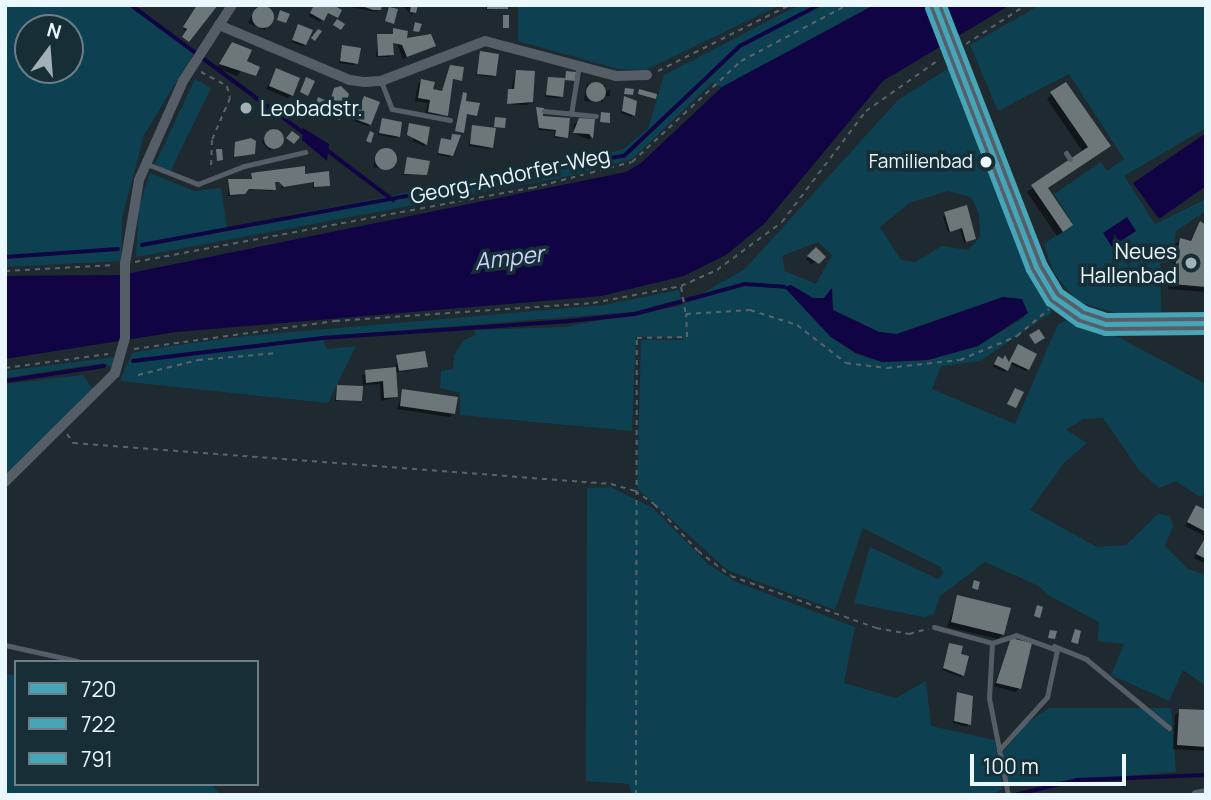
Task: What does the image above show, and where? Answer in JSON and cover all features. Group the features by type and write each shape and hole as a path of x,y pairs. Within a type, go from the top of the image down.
{"street":[{"path":"5,482 109,384 126,351 127,267 144,163 200,55 232,5"},
{"path":"935,5 959,48 1033,261 1058,301 1081,316 1106,324 1206,323"},
{"path":"219,25 350,80 381,81 485,41 617,76 647,75"},
{"path":"1196,795 1206,793"}],"lane":[{"path":"571,114 579,65"},
{"path":"381,81 392,109 450,120"},
{"path":"544,111 596,116"},
{"path":"144,163 181,181 211,180 244,166 305,152"},
{"path":"934,627 992,643 1016,635 1086,659 1169,728"},
{"path":"992,643 989,698 1007,793"},
{"path":"5,645 72,660"},
{"path":"999,750 1047,697 1056,659 1054,646"}],"path":[{"path":"647,75 790,5"},
{"name":"Georg-Andorfer-Weg","path":"5,271 127,267 532,188 632,162 741,61 847,5"},
{"path":"5,368 335,321 593,303 681,286 717,270 782,222 866,111 928,64 959,48 1026,5"},
{"path":"200,71 227,86 230,98 212,140 211,180"},
{"path":"636,795 637,338 687,337 681,286"},
{"path":"686,314 750,310 797,325 846,363 887,368 960,360 1017,336 1058,301"},
{"path":"138,375 198,360 278,354"},
{"path":"62,428 73,443 611,484 635,491 731,576 876,628 909,634 934,627"}],"shaded area":[{"path":"5,5 130,5 194,53 144,135 122,218 121,261 5,267"},
{"path":"518,5 780,5 646,70 618,69 518,41"},
{"path":"799,5 874,5 722,87 712,83 632,159 569,176 136,257 139,207 150,173 194,191 221,188 227,228 622,150 648,129 664,75"},
{"path":"1040,5 1206,5 1206,128 1124,176 1155,224 1206,199 1206,211 1176,231 1172,260 1160,264 1161,312 1118,313 1091,306 1076,300 1054,273 1044,244 1073,224 1054,194 1101,162 1107,171 1124,159 1069,74 998,111 970,45"},
{"path":"949,68 1034,282 1052,312 980,361 941,366 932,389 1015,424 1058,324 1071,319 1120,338 1206,384 1206,493 1200,497 1176,481 1159,488 1139,470 1103,418 1083,419 1066,430 1087,443 1064,463 1030,510 1097,547 1126,545 1158,514 1170,516 1173,526 1165,546 1188,569 1206,575 1206,686 1183,670 1169,701 1111,675 1124,644 1098,641 1099,622 1048,595 1039,586 985,562 940,596 934,614 924,617 854,603 870,547 938,579 943,574 941,567 863,528 835,610 727,570 637,488 641,340 685,340 681,338 636,337 632,431 460,415 460,393 440,388 441,371 453,369 454,355 464,340 476,335 474,330 564,327 680,306 745,269 898,100","holes":["948,191 971,197 979,214 980,237 968,250 942,246 915,262 901,260 880,227 909,203","818,242 832,255 816,284 785,271 782,256","791,285 813,298 824,298 831,289 833,310 879,332 897,334 1003,297 1025,317 978,346 928,360 882,362 856,354 831,337 806,311"]},
{"path":"195,79 211,88 169,174 155,164"},
{"path":"679,290 681,299 633,312 315,337 163,355 323,340 327,349 356,346 328,403 120,381 132,353 163,347 246,336 604,305"},
{"path":"115,357 112,367 103,363 5,378 5,371"},
{"path":"83,375 94,391 5,475 5,384"},
{"path":"611,487 653,508 708,564 736,582 855,627 844,683 896,698 926,681 931,726 995,740 1003,789 990,795 632,795 629,784 586,781 587,488"},
{"path":"5,673 14,675 14,786 213,786 220,795 5,795"},
{"path":"1049,708 1171,708 1176,772 1008,785 1003,752 1027,723"}],"water":[{"name":"Amper","path":"874,5 1010,5 883,81 764,224 726,255 684,276 601,296 176,332 5,359 5,276 121,275 626,172 641,163 722,87"},
{"path":"303,128 329,144 327,161 302,140"},
{"path":"1206,133 1206,186 1159,219 1133,183"},
{"path":"1127,217 1136,231 1112,247 1103,233"},
{"path":"791,285 813,298 824,298 832,288 833,310 879,332 897,334 1003,297 1022,299 1028,313 978,346 928,360 882,362 856,353 831,337 784,287"}],"building":[{"path":"197,5 218,5 189,42 182,37 187,29 183,27"},
{"path":"314,5 333,5 342,10 338,18 328,13 324,21 310,13"},
{"path":"359,5 382,5 381,10 373,10"},
{"path":"411,5 418,5 416,13 410,12"},
{"path":"487,5 508,5 508,9 487,9"},
{"path":"263,6 271,9 274,17 271,25 263,28 255,25 252,17 255,9"},
{"path":"389,7 398,9 394,24 385,21"},
{"path":"280,10 290,14 286,23 277,20"},
{"path":"503,15 509,15 509,28 503,28"},
{"path":"337,19 345,24 341,30 333,25"},
{"path":"415,22 422,24 419,32 413,31"},
{"path":"298,24 313,30 306,45 292,40"},
{"path":"393,28 408,31 407,38 431,34 436,46 407,57 402,45 393,43 394,55 378,56 377,34 393,34"},
{"path":"318,29 322,31 315,41 311,38"},
{"path":"232,42 252,50 247,61 260,67 256,76 219,64"},
{"path":"342,45 361,48 358,64 340,61"},
{"path":"480,51 499,54 496,76 477,74"},
{"path":"450,65 464,67 462,81 453,79 448,116 428,112 430,100 418,98 421,79 435,82 433,89 442,91"},
{"path":"276,68 300,78 293,96 269,86"},
{"path":"516,70 535,71 533,102 507,104 508,89 514,89"},
{"path":"566,71 576,72 575,81 565,80"},
{"path":"306,77 315,81 308,96 300,92"},
{"path":"548,77 565,78 563,97 546,95"},
{"path":"592,82 600,82 606,92 600,102 592,102 586,96 586,88"},
{"path":"1066,82 1111,146 1048,188 1073,225 1063,232 1031,185 1088,147 1050,92"},
{"path":"341,86 349,94 345,107 331,98 334,88"},
{"path":"625,88 634,89 633,95 624,94"},
{"path":"639,89 657,94 656,99 638,94"},
{"path":"463,92 467,93 466,101 480,103 477,116 467,114 464,133 455,131"},
{"path":"364,96 380,102 371,125 355,119"},
{"path":"624,96 637,101 635,116 622,111"},
{"path":"318,97 327,101 324,109 315,106"},
{"path":"536,107 544,108 543,116 570,118 568,138 555,136 556,130 539,128"},
{"path":"335,109 343,112 340,120 332,117"},
{"path":"601,112 610,113 610,123 600,122"},
{"path":"495,117 506,118 505,128 494,127"},
{"path":"382,118 402,122 400,137 379,133"},
{"path":"579,118 595,119 593,139 589,134 573,133"},
{"path":"409,123 430,127 427,145 407,135"},
{"path":"472,125 496,128 493,148 470,144"},
{"path":"274,129 281,132 284,139 281,146 274,149 267,146 264,139 267,132"},
{"path":"292,131 300,137 294,144 286,138"},
{"path":"370,131 374,133 371,143 366,141"},
{"path":"452,134 461,135 453,156 438,153 441,138 451,140"},
{"path":"251,138 256,141 255,154 234,157 235,142"},
{"path":"386,148 394,151 397,159 394,167 386,170 378,167 375,159 378,151"},
{"path":"216,149 222,149 223,160 217,161"},
{"path":"407,157 430,161 427,175 404,174"},
{"path":"305,166 305,174 329,171 330,186 314,187 314,182 284,187 275,182 276,190 249,189 245,194 230,195 228,179 252,179 251,173"},
{"path":"967,205 976,239 966,242 962,228 950,232 944,212"},
{"name":"Neues Hallenbad","path":"1200,221 1206,225 1206,287 1172,284 1180,238 1191,241"},
{"path":"816,247 826,257 819,264 807,256"},
{"path":"1039,329 1045,338 1035,344 1029,335"},
{"path":"1018,344 1037,354 1029,370 1012,362 1008,371 994,364 998,356 1003,359 1005,355 1009,362"},
{"path":"425,351 428,367 399,371 396,355"},
{"path":"396,367 398,397 384,398 383,381 366,383 365,370"},
{"path":"337,385 363,386 362,401 336,400"},
{"path":"1015,388 1024,392 1016,408 1007,404"},
{"path":"402,389 458,397 455,414 400,406"},
{"path":"1196,505 1206,510 1206,532 1187,522"},
{"path":"1206,536 1206,559 1196,554"},
{"path":"974,580 980,582 978,590 972,588"},
{"path":"957,595 1011,608 1004,635 951,622"},
{"path":"1037,605 1043,607 1040,618 1034,616"},
{"path":"1075,629 1081,631 1078,644 1071,642"},
{"path":"1050,630 1057,631 1055,639 1048,638"},
{"path":"1011,638 1032,643 1021,689 996,683"},
{"path":"949,643 963,646 961,654 969,656 964,676 943,668"},
{"path":"957,692 973,696 971,725 954,721"},
{"path":"1179,709 1206,710 1206,747 1177,745"}],"waterway":[{"path":"131,5 304,133"},
{"path":"142,245 624,156 740,46 819,5"},
{"path":"327,150 393,200"},
{"path":"5,257 118,249"},
{"path":"687,300 745,284 784,287"},
{"path":"133,361 322,338 635,314 680,302"},
{"path":"5,381 104,366"},
{"path":"1014,795 1078,780 1206,775"}],"transit line":[{"name":"720","path":"935,5 1036,267 1054,297 1081,316 1106,324 1206,323"},
{"name":"791","path":"944,5 1044,263 1061,291 1085,308 1107,315 1206,314"},
{"name":"722","path":"927,8 1028,270 1048,303 1077,324 1104,333 1206,332"}],"place":[{"name":"Leobadstr.","path":"246,108"},
{"name":"Familienbad","path":"986,162"},
{"name":"Neues Hallenbad","path":"1191,263"}]}
